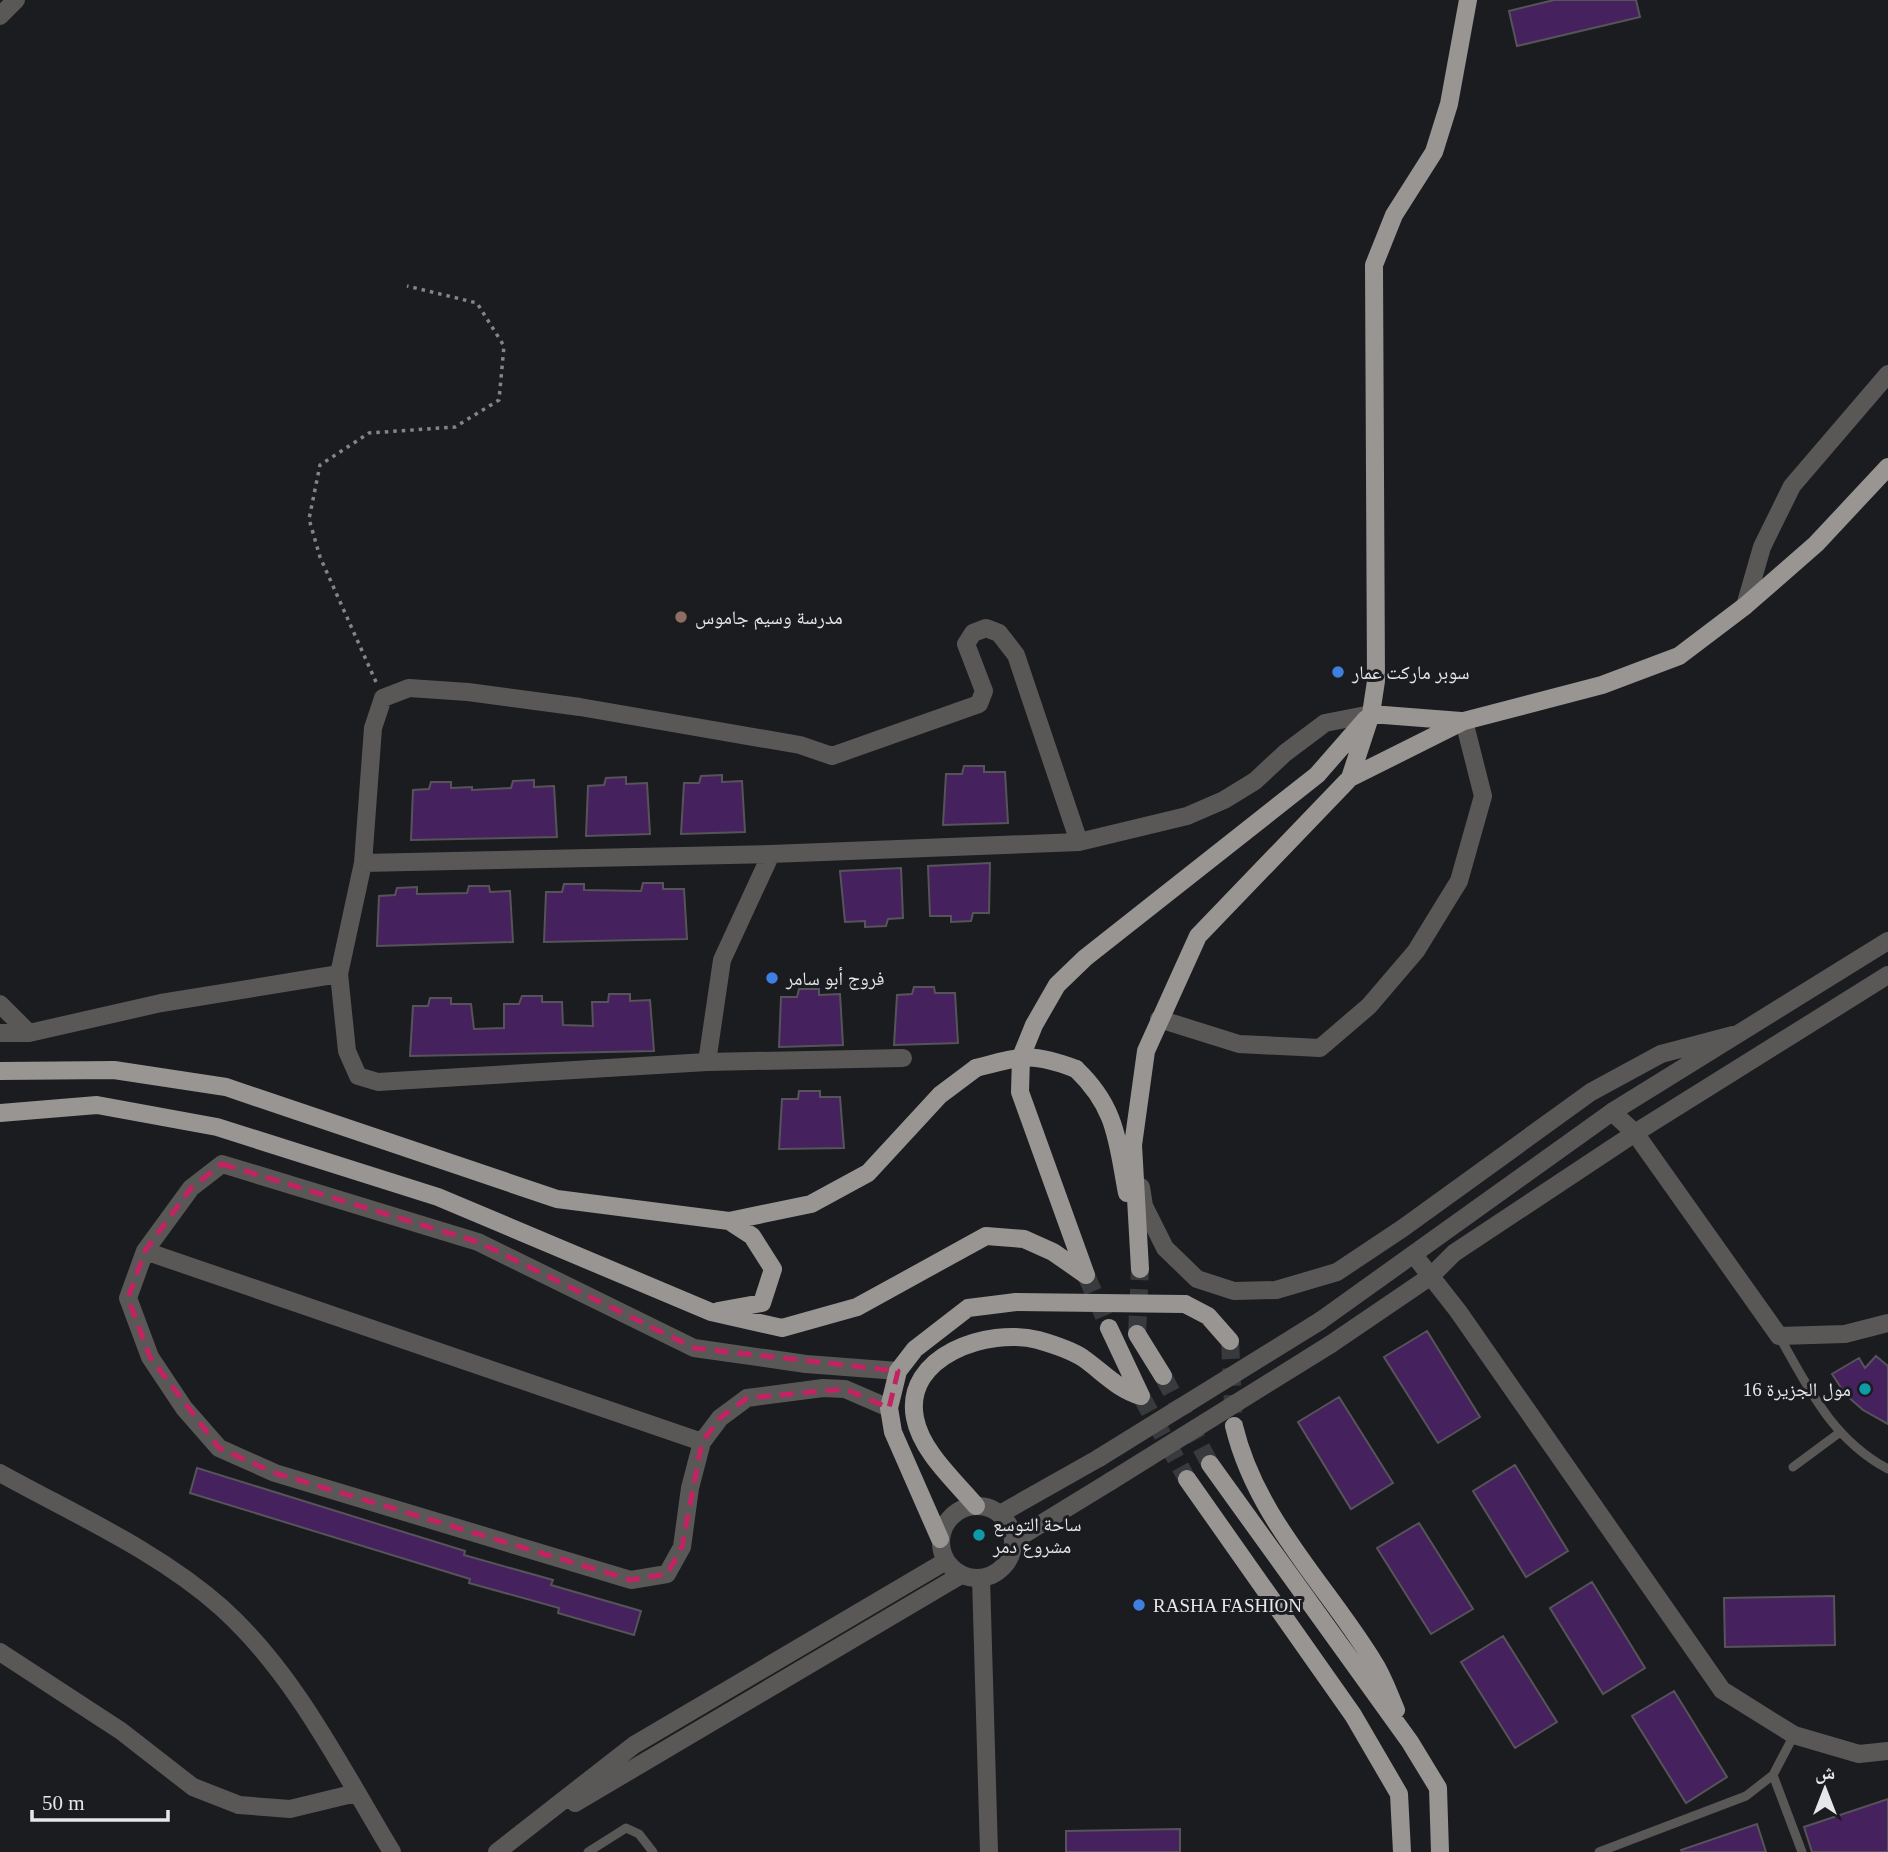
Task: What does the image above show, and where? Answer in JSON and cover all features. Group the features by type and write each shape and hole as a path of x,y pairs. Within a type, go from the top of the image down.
{"main road":[{"path":"1350,778 1371,714 1376,668 1374,265 1394,215 1434,152 1449,104 1468,0"},
{"path":"1140,1269 1133,1145 1146,1051 1158,1019 1198,936 1350,778 1464,721 1602,685 1679,656 1745,606 1816,544 1888,467"},
{"path":"1371,714 1464,721"},
{"path":"0,1113 97,1105 217,1127 438,1197 712,1312 782,1328 857,1307 986,1236 1024,1240 1053,1252 1086,1275 1020,1092 1021,1057 1034,1025 1057,985 1085,958 1317,775 1371,714"},
{"path":"0,1071 114,1070 226,1087 557,1199 729,1221 811,1204 868,1173 940,1096 976,1068 1012,1059 1042,1056 1076,1069 1097,1089 1111,1116 1140,1251"},
{"path":"712,1312 762,1303 773,1269 752,1236 729,1221"},
{"path":"940,1539 892,1432 888,1408 898,1371 915,1349 968,1307 1016,1302 1185,1304 1208,1316 1230,1341"},
{"path":"976,1506 931,1452 915,1420 914,1390 929,1367 952,1352 997,1337 1037,1340 1081,1357 1123,1391 1140,1396 1109,1328"},
{"path":"1137,1334 1163,1376"},
{"path":"1234,1426 1242,1461 1255,1485 1294,1552 1374,1662 1410,1742"},
{"path":"1210,1464 1410,1742 1438,1788 1440,1852"},
{"path":"1187,1479 1353,1716 1399,1794 1402,1852"}],"street":[{"path":"0,16 16,0"},
{"path":"1745,606 1762,547 1792,486 1888,374"},
{"path":"903,1058 707,1062 378,1083 358,1076 348,1051 339,974 363,863 373,728 383,698 409,688 481,694 580,707 773,740 832,755 979,704 984,691 966,644 973,633 986,628 999,633 1016,655 1079,842"},
{"path":"363,863 771,854 1079,842 1187,816 1224,800 1255,781 1285,752 1325,723 1371,714"},
{"path":"1158,1019 1239,1044 1320,1048 1368,1006 1416,951 1460,881 1482,796 1464,721"},
{"path":"707,1062 722,960 771,854"},
{"path":"1000,1514 1099,1458 1320,1321 1612,1112 1888,941"},
{"path":"0,1033 29,1033 161,1003 339,974"},
{"path":"1013,1541 1331,1344 1431,1276 1454,1253 1636,1133 1888,975"},
{"path":"0,1004 29,1033"},
{"path":"1133,1145 1144,1206 1165,1248 1197,1279 1234,1292 1276,1290 1337,1272 1404,1228 1591,1092 1661,1054 1733,1035"},
{"path":"1612,1112 1636,1133 1779,1336 1845,1334 1888,1323"},
{"path":"888,1408 845,1389 823,1388 747,1398 720,1418 702,1442 690,1488 682,1547 667,1574 631,1580 275,1473 219,1448 184,1408 150,1356 128,1297 145,1251 191,1188 222,1164 478,1242 694,1348 806,1364 898,1371"},
{"path":"145,1251 702,1442"},
{"path":"1414,1255 1722,1690 1794,1735 1859,1754 1888,1751"},
{"path":"0,1473 162,1564 222,1609 280,1672 321,1731 392,1852"},
{"path":"976,1506 1000,1514 1011,1531 1013,1541 1008,1561 1000,1569 981,1578 961,1574 946,1561 940,1539 948,1520 966,1507 976,1506"},
{"path":"497,1852 634,1745 946,1561"},
{"path":"515,1839 961,1574"},
{"path":"981,1578 989,1852"},
{"path":"0,1652 121,1731 194,1787 239,1805 290,1809 356,1793"}],"lane":[{"path":"1779,1336 1839,1433 1870,1459 1888,1469"},
{"path":"1793,1467 1839,1433"},
{"path":"1599,1852 1746,1796 1773,1775 1794,1735"},
{"path":"1773,1775 1802,1852"},
{"path":"588,1852 626,1828 639,1834 653,1852"}],"path":[{"path":"383,698 320,557 309,519 320,465 369,433 455,427 499,400 504,346 477,303 407,286"}],"highlighted area":[{"path":"222,1164 478,1242 694,1348 898,1371 889,1408 845,1389 747,1398 720,1418 702,1442 682,1547 667,1574 631,1580 275,1473 219,1448 150,1357 128,1298 145,1251 191,1188"}],"building":[{"path":"1554,0 1636,0 1640,17 1517,46 1509,11"},
{"path":"964,766 984,766 984,772 1005,772 1008,823 943,825 946,774 962,774"},
{"path":"722,775 722,782 742,781 745,832 681,834 684,783 699,783 701,776"},
{"path":"626,777 626,784 647,783 650,834 586,836 588,786 604,785 606,778"},
{"path":"534,780 534,787 554,786 557,837 411,840 413,790 429,789 431,782 451,782 451,788 472,787 472,790 511,788 513,781"},
{"path":"990,863 989,913 973,913 971,921 951,922 951,916 930,916 928,866"},
{"path":"901,868 903,918 888,919 886,926 865,927 865,921 845,922 840,871"},
{"path":"643,883 663,883 663,889 684,889 687,939 544,942 546,892 562,892 564,884 584,884 584,890 641,891"},
{"path":"469,886 489,886 490,892 510,891 513,942 377,946 379,896 395,895 397,888 417,887 417,894 467,893"},
{"path":"914,987 934,987 935,993 955,993 958,1043 894,1045 897,995 912,994"},
{"path":"799,989 819,989 819,995 840,994 843,1045 779,1047 781,997 797,997"},
{"path":"609,994 630,994 630,1001 650,1000 654,1051 410,1056 413,1006 428,1006 430,998 451,998 451,1004 471,1004 474,1029 504,1028 504,1004 519,1004 522,996 542,996 542,1002 562,1002 563,1025 593,1026 592,1002 608,1002"},
{"path":"799,1091 820,1091 820,1097 840,1097 844,1148 779,1149 782,1099 798,1099"},
{"path":"1427,1331 1480,1417 1438,1443 1384,1357"},
{"name":"مول الجزيرة 16","path":"1876,1356 1888,1366 1888,1424 1863,1410 1846,1395 1832,1374 1859,1358 1865,1368"},
{"path":"1339,1397 1393,1483 1351,1509 1298,1422"},
{"path":"1515,1465 1568,1551 1526,1577 1473,1491"},
{"path":"197,1468 465,1551 464,1555 553,1580 551,1585 641,1611 634,1635 558,1613 559,1608 469,1583 470,1579 190,1493"},
{"path":"1419,1523 1473,1609 1431,1634 1377,1548"},
{"path":"1592,1582 1645,1668 1603,1694 1550,1608"},
{"path":"1834,1596 1835,1645 1725,1647 1724,1598"},
{"path":"1503,1636 1557,1722 1515,1748 1461,1662"},
{"path":"1674,1691 1727,1777 1686,1803 1632,1716"},
{"path":"1888,1799 1888,1852 1812,1852 1804,1827"},
{"path":"1757,1824 1766,1852 1681,1850"},
{"path":"1180,1829 1180,1852 1066,1852 1066,1831"}],"tunnel":[{"path":"1137,1334 1140,1269"},
{"path":"1086,1275 1109,1328"},
{"path":"1230,1341 1234,1426"},
{"path":"1163,1376 1210,1464"},
{"path":"1141,1396 1187,1479"}],"place":[{"name":"مدرسة وسيم جاموس","path":"681,617"},
{"name":"سوبر ماركت عمار","path":"1338,672"},
{"name":"فروج أبو سامر","path":"772,978"},
{"name":"مول الجزيرة 16","path":"1865,1389"},
{"name":"ساحة التوسع مشروع دمر","path":"979,1535"},
{"name":"RASHA FASHION","path":"1139,1605"}]}
